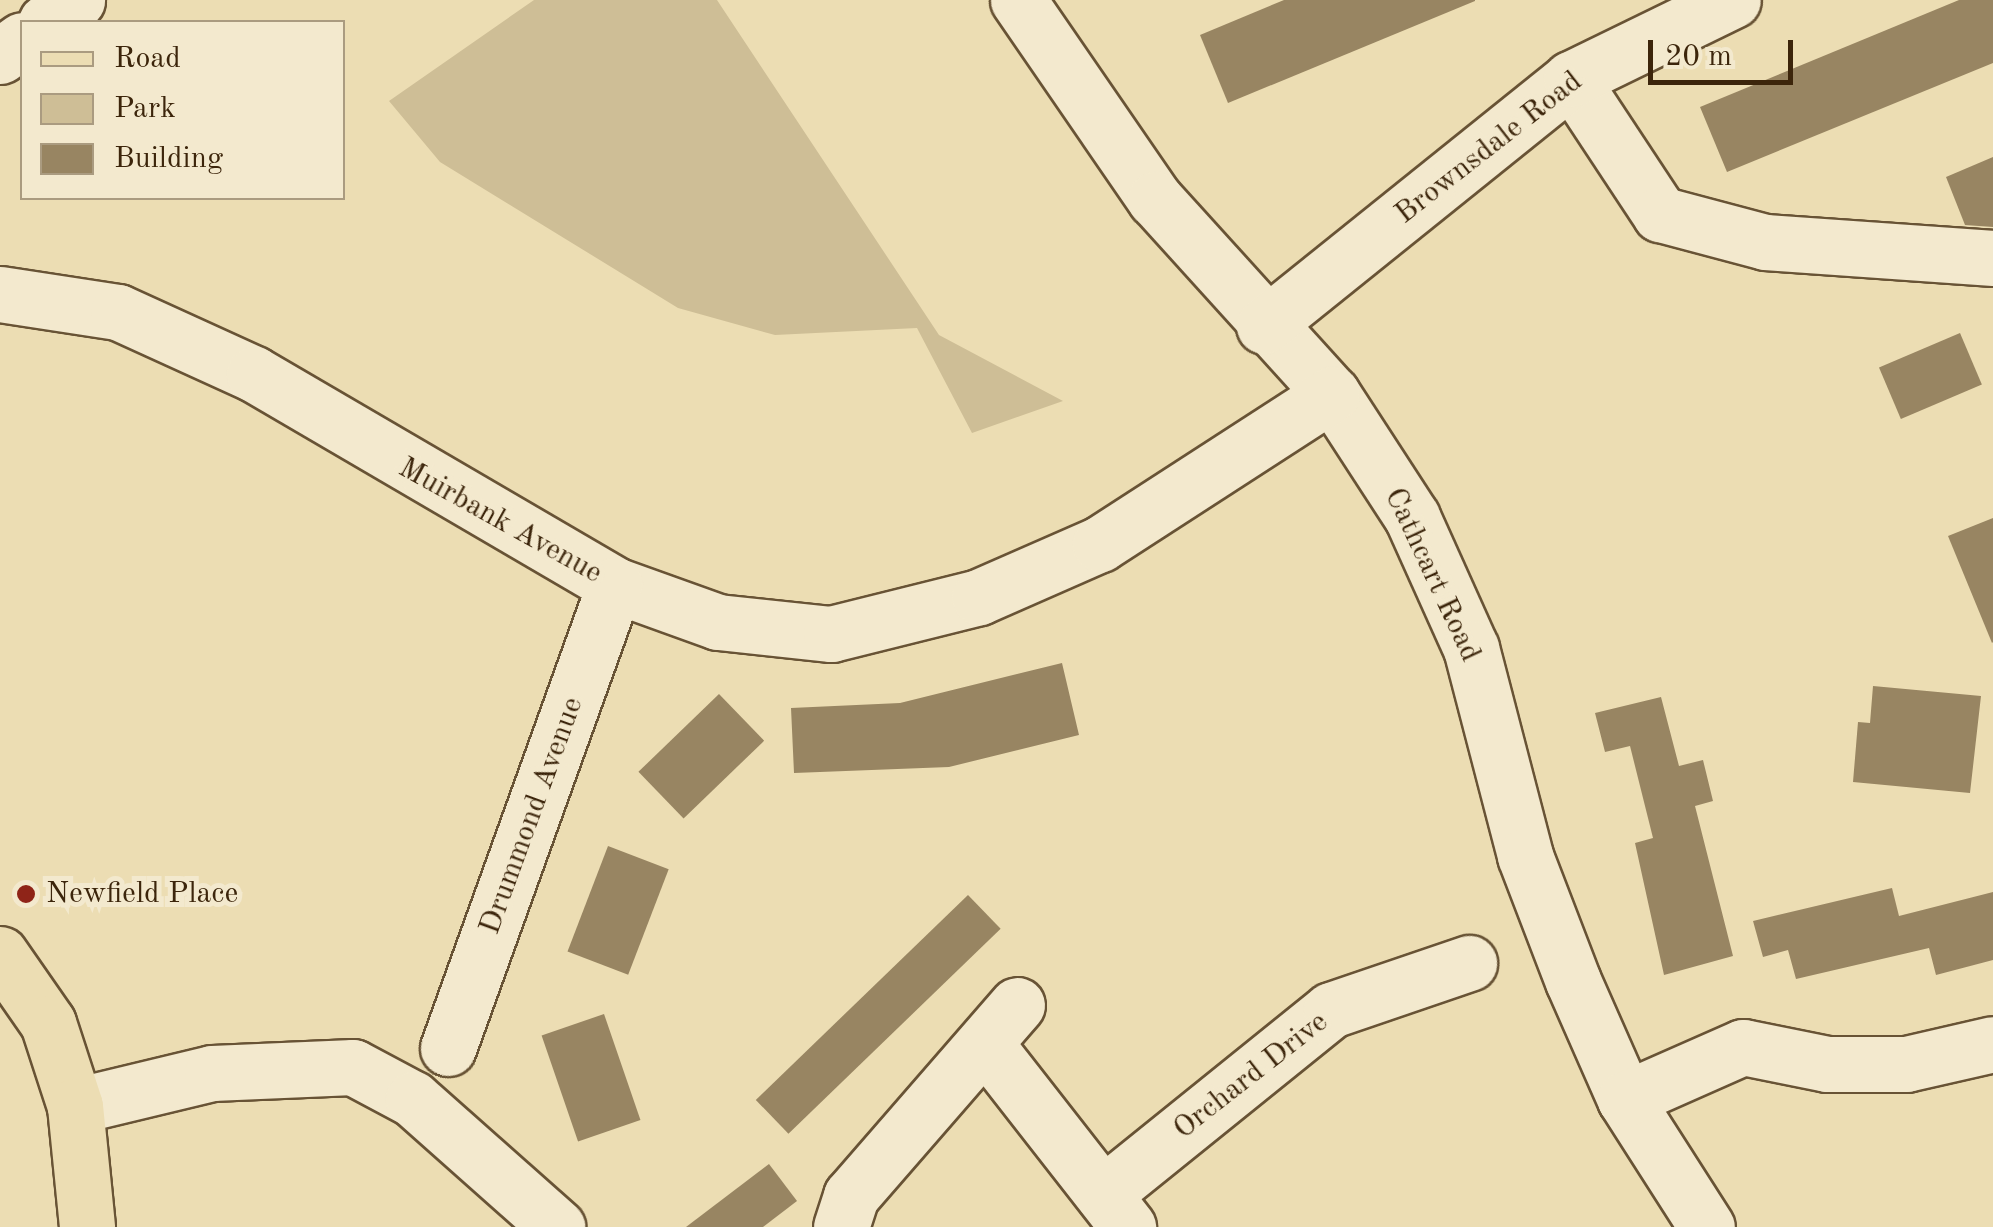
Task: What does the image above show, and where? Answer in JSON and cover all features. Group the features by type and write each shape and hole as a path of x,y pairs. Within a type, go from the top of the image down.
{"main road":[{"path":"0,954 48,1022 75,1106 87,1227"}],"street":[{"path":"49,20 78,0"},
{"name":"Cathcart Road","path":"1018,0 1155,200 1264,326 1332,394 1412,517 1471,648 1525,856 1625,1100 1707,1227"},
{"name":"Brownsdale Road","path":"1264,326 1571,79 1733,0"},
{"path":"1571,79 1660,214 1764,242 1993,258"},
{"name":"Muirbank Avenue","path":"0,294 118,312 254,374 616,585 718,622 831,634 979,597 1100,544 1332,394"},
{"name":"Drummond Avenue","path":"448,1048 616,585"},
{"name":"Orchard Drive","path":"1116,1210 1332,1010 1469,963"},
{"path":"841,1227 851,1196 1002,1025 1116,1210"},
{"path":"1625,1100 1744,1046 1827,1064 1906,1064 1993,1044"},
{"path":"75,1106 212,1073 353,1067 413,1098 557,1227"}],"green space":[{"path":"534,0 717,0 939,335 1063,401 972,433 917,328 775,335 678,308 440,162 389,101"}],"building":[{"path":"1284,0 1475,1 1228,103 1200,35"},
{"path":"1959,0 1993,0 1993,63 1727,172 1700,107"},
{"path":"1993,157 1993,227 1965,225 1946,177"},
{"path":"1960,333 1982,385 1901,419 1879,367"},
{"path":"1993,518 1993,642 1992,643 1948,536"},
{"path":"1062,663 1079,735 949,767 794,773 791,708 900,703"},
{"path":"1873,686 1981,696 1970,793 1853,782 1858,722 1870,723"},
{"path":"719,694 764,741 684,819 638,772"},
{"path":"1661,697 1679,766 1703,760 1713,801 1695,806 1733,956 1664,975 1635,843 1653,838 1630,746 1605,752 1595,713"},
{"path":"608,846 669,869 628,975 568,951"},
{"path":"1892,888 1899,916 1993,892 1993,960 1936,975 1929,948 1796,979 1788,950 1763,957 1753,921"},
{"path":"968,895 1001,929 788,1134 756,1100"},
{"path":"604,1014 640,1120 578,1141 542,1035"},
{"path":"769,1164 797,1201 763,1227 686,1227"}],"place":[{"name":"Newfield Place","path":"26,894"}]}
